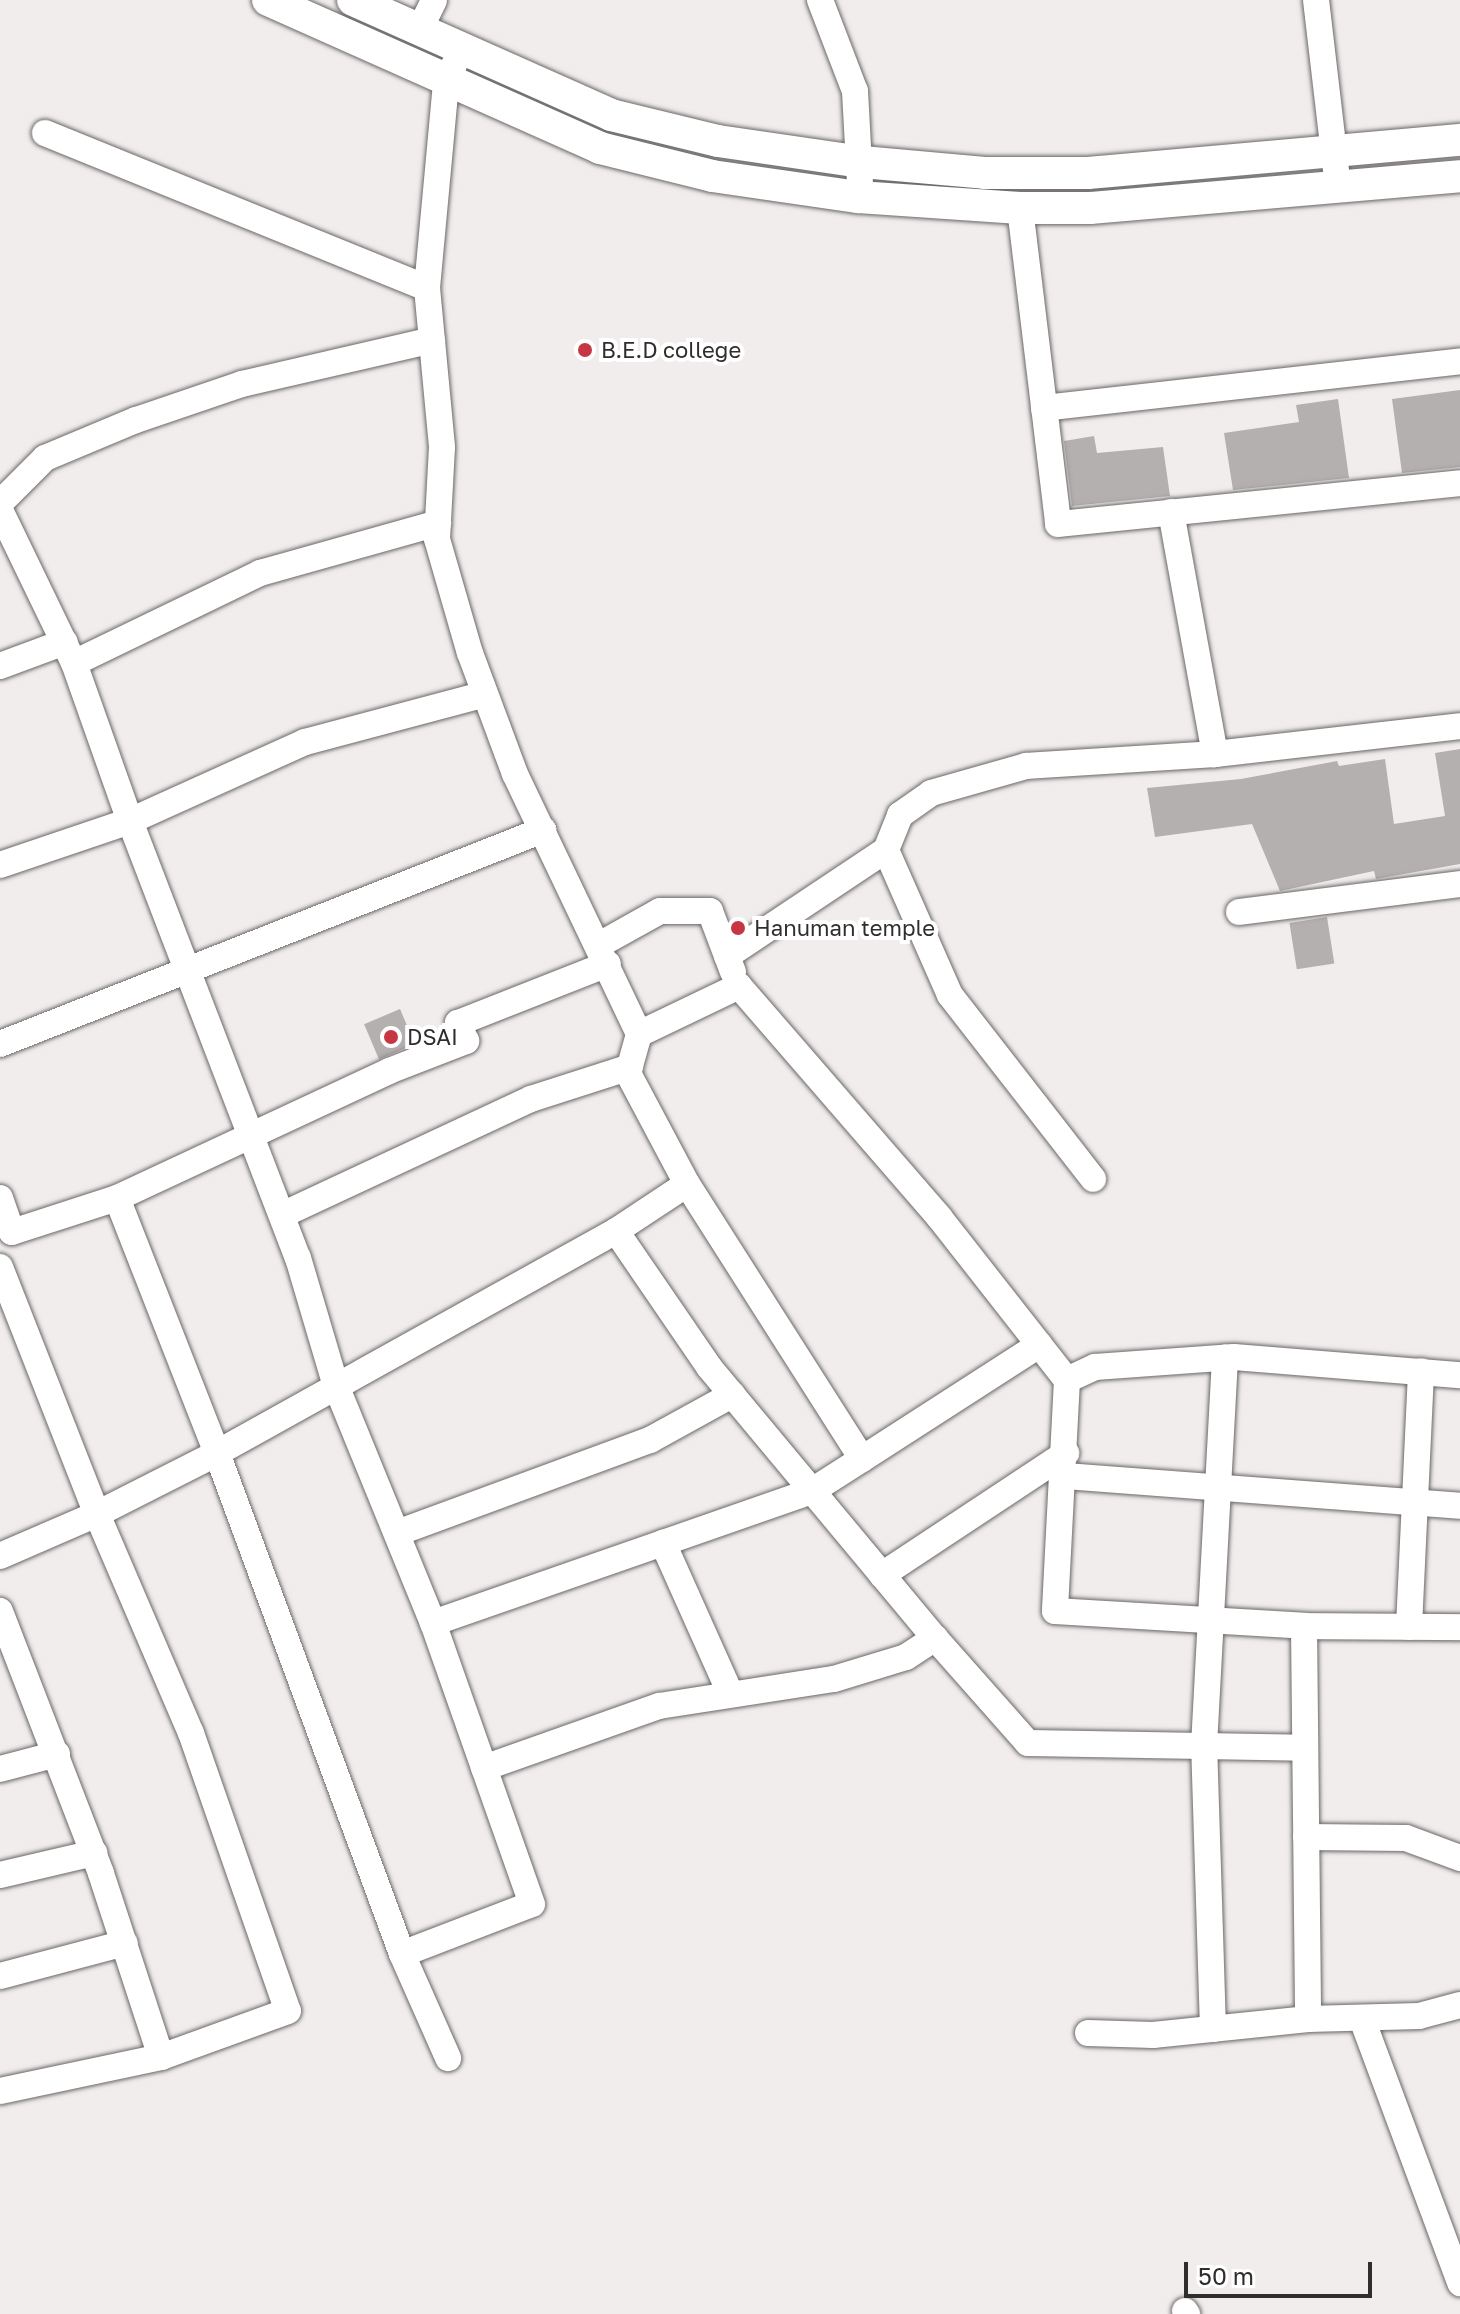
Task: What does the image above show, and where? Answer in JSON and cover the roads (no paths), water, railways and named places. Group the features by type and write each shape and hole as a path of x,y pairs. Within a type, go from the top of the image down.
{"main road":[{"path":"268,0 446,83 600,148 712,176 858,197 1020,208 1090,208 1460,176"},
{"path":"353,0 460,51 611,115 718,141 862,162 985,173 1088,173 1460,140"},
{"path":"600,148 611,115"},
{"path":"712,176 718,141"}],"street":[{"path":"419,31 434,0"},
{"path":"820,0 855,91 862,162 858,197"},
{"path":"1316,0 1338,188"},
{"path":"460,51 446,83 427,288 442,447 437,539 485,694 515,774 604,955 639,1034 630,1067 687,1184 862,1459"},
{"path":"45,133 427,288"},
{"path":"1020,208 1058,524 1460,483"},
{"path":"0,503 45,458 136,420 242,384 432,340"},
{"path":"1044,408 1460,361"},
{"path":"0,510 70,652 130,821 282,1215 335,1383 433,1623 532,1904 402,1954"},
{"path":"1171,512 1215,754"},
{"path":"0,666 70,652 260,573 438,523"},
{"path":"0,865 130,821 305,742 485,694"},
{"path":"727,956 886,850 900,815 944,789 1026,766 1215,754 1460,726"},
{"path":"0,1044 189,973 543,830"},
{"path":"886,850 950,995 1093,1179"},
{"path":"1239,912 1460,884"},
{"path":"0,1198 6,1234 117,1198 389,1071 466,1041 458,1023 604,955 660,911 710,911 739,986 796,1050 1067,1380 1055,1611 1303,1626 1460,1627"},
{"path":"639,1034 739,986"},
{"path":"282,1215 531,1099 630,1067"},
{"path":"0,1556 97,1514 217,1453 335,1383 616,1231 687,1184"},
{"path":"117,1198 217,1453 402,1954 448,2058"},
{"path":"616,1231 732,1395 935,1638 1028,1743 1305,1748"},
{"path":"0,1267 97,1514 191,1733 288,2011 161,2057 0,2091"},
{"path":"433,1623 812,1491 1039,1345"},
{"path":"1067,1380 1095,1367 1225,1358 1460,1375"},
{"path":"1213,2029 1204,1746 1225,1358"},
{"path":"1409,1627 1421,1371"},
{"path":"397,1533 650,1440 732,1395"},
{"path":"882,1575 1065,1464 1216,1488 1460,1506"},
{"path":"663,1543 730,1693"},
{"path":"0,1611 10,1666 57,1754 125,1943 161,2057"},
{"path":"1303,1626 1308,2019"},
{"path":"484,1768 659,1706 834,1679 906,1657 935,1638"},
{"path":"0,1769 57,1754"},
{"path":"1306,1837 1406,1838 1460,1858"},
{"path":"0,1875 94,1853"},
{"path":"0,1976 125,1943"},
{"path":"1088,2033 1213,2029 1308,2019 1419,2016 1460,2005"},
{"path":"1362,2019 1460,2283"}],"place":[{"name":"B.E.D college","path":"585,350"},
{"name":"Hanuman temple","path":"738,928"},
{"name":"DSAI","path":"391,1037"}]}
